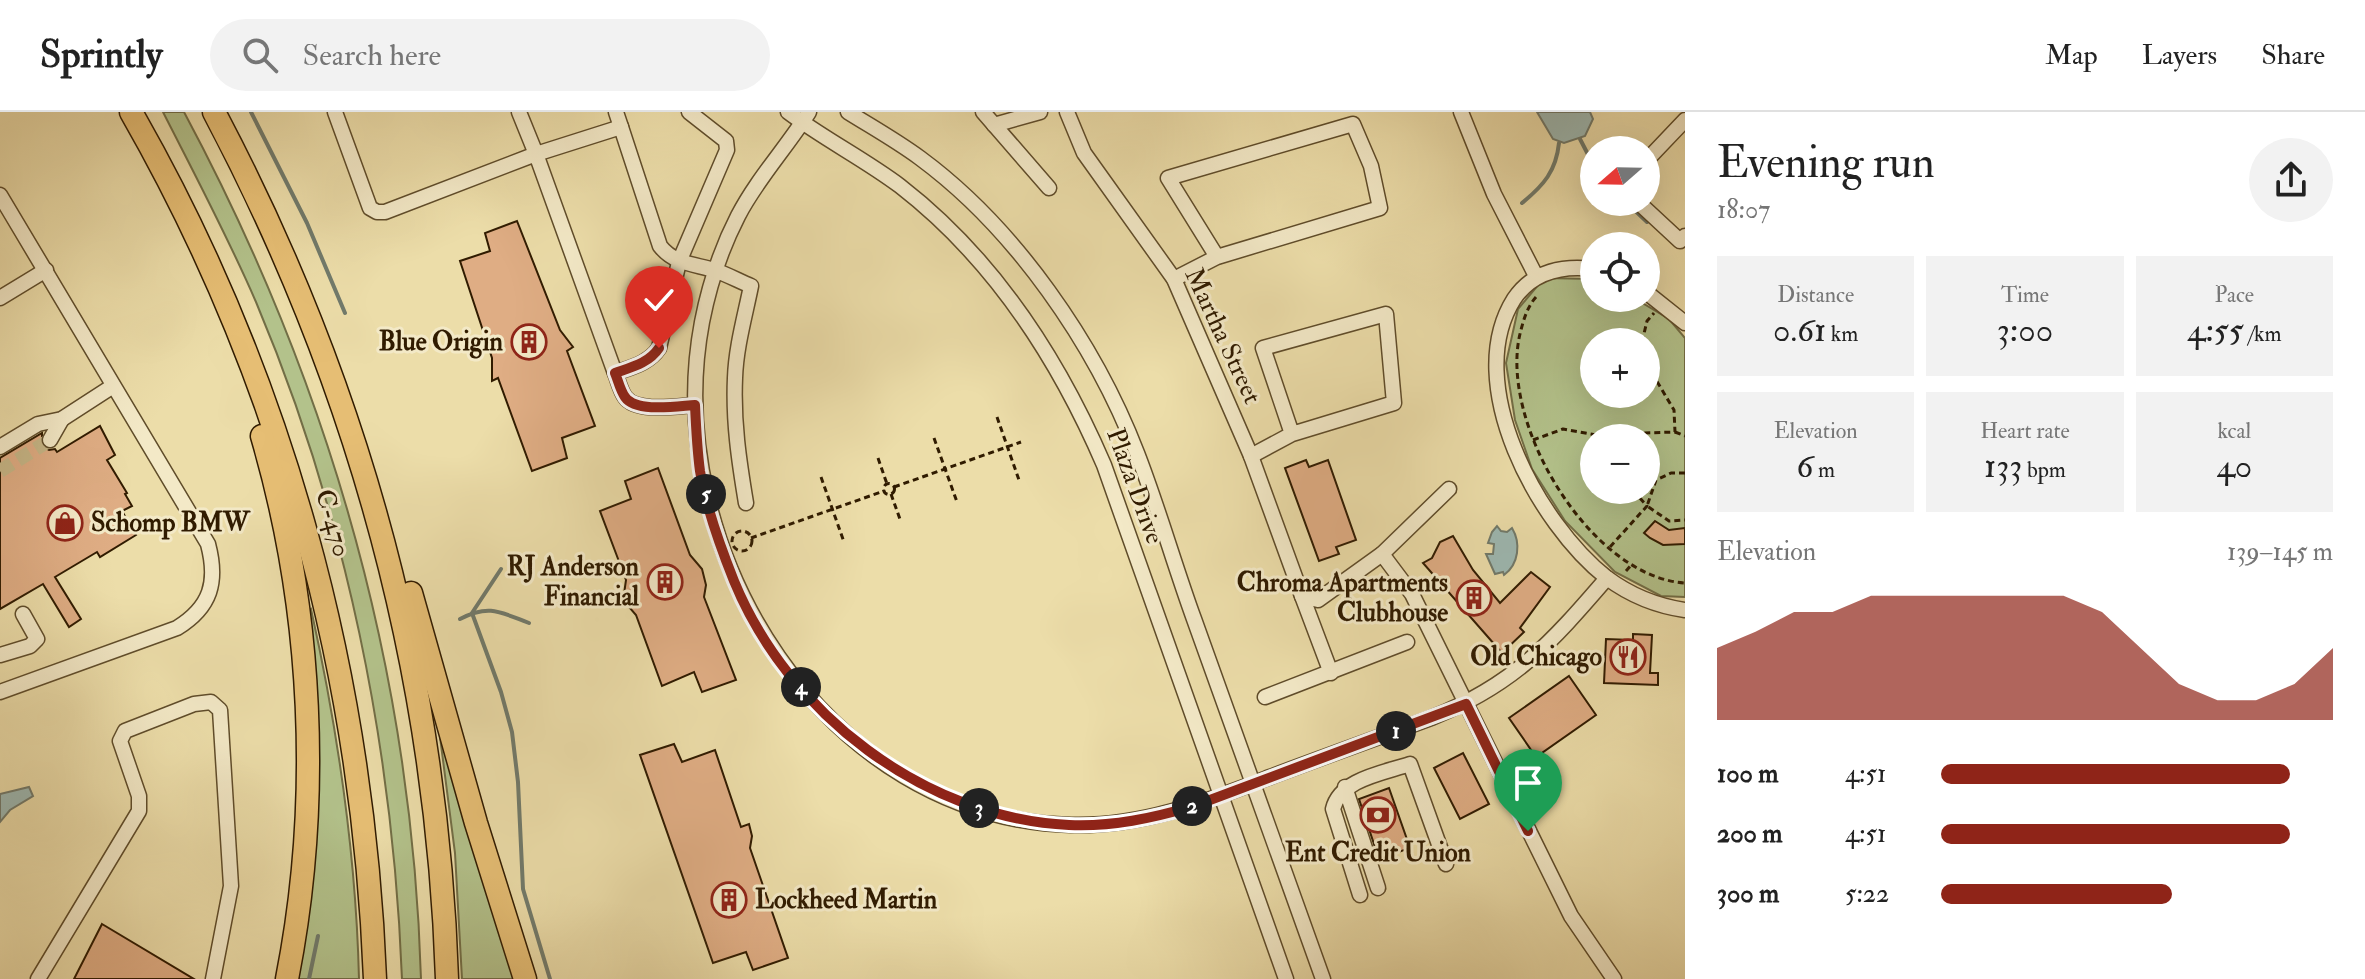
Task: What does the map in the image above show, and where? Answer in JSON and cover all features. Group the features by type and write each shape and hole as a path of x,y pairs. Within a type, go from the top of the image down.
{"highway":[{"name":"C-470","path":"131,112 188,219 229,310 264,398 316,567 354,748 366,847 375,979"},
{"name":"C-470","path":"214,112 290,267 325,355 355,442 392,573 421,710 439,852 447,979"},
{"path":"188,219 196,255 233,344 263,438 282,515 296,593 305,698 307,791 301,881 287,979"},
{"path":"355,442 382,487 476,823 525,979"}],"street":[{"path":"335,112 370,208 377,212 385,212 536,154 621,127"},
{"path":"519,112 625,397 637,405 651,407 695,405"},
{"path":"616,112 660,246 679,262 715,271 751,286 737,351 734,406 746,503"},
{"path":"615,373 639,365 654,356 659,348 679,262 727,150 726,141 689,112"},
{"name":"Plaza Drive","path":"788,112 806,118 899,186 933,215 995,281 1039,338 1080,410 1104,465 1286,979"},
{"name":"Plaza Drive","path":"848,112 920,158 990,222 1022,258 1067,318 1096,366 1137,452 1323,979"},
{"path":"983,112 1049,188"},
{"path":"994,125 1040,112"},
{"name":"Martha Street","path":"1067,112 1084,153 1174,279 1251,456 1331,673"},
{"path":"1461,112 1494,194 1536,276"},
{"path":"806,118 739,215 715,271 702,325 695,405 700,473 735,583 779,658 815,703 875,755 919,784 1001,815 1044,823 1117,823 1164,815 1466,704 1497,687 1529,663 1607,578"},
{"path":"1660,146 1685,120"},
{"path":"1174,279 1217,257 1380,208 1371,166 1353,124 1168,178 1217,257"},
{"path":"0,195 208,544 214,571 203,606 177,628 0,692"},
{"path":"1653,216 1680,241 1685,236"},
{"path":"1580,269 1561,269 1536,276 1517,295 1501,326 1496,367 1499,399 1513,447 1534,488 1573,542 1607,578 1640,597 1685,610"},
{"path":"0,298 46,270"},
{"path":"1660,302 1683,318"},
{"path":"1251,456 1292,434 1394,403 1386,314 1263,348 1292,434"},
{"path":"0,447 38,424 62,419 113,386"},
{"path":"50,440 62,419"},
{"path":"1302,596 1318,600 1382,554 1449,489"},
{"path":"1382,554 1412,594 1571,916 1614,979"},
{"path":"0,655 30,646 37,639 23,614"},
{"path":"1265,697 1407,642"},
{"path":"38,979 135,820 140,804 120,741 121,735 194,704 211,702 220,710 231,873 213,979"},
{"path":"1369,891 1342,790 1410,764 1446,864"}],"path":[{"path":"1538,295 1530,304 1522,326 1515,369 1520,400 1545,466 1578,516 1609,548 1656,578 1685,583"},
{"path":"1645,328 1655,312"},
{"path":"1660,386 1674,410 1675,432"},
{"path":"997,417 1019,480"},
{"path":"1533,440 1563,429 1580,432"},
{"path":"1660,432 1685,436"},
{"path":"934,438 957,502"},
{"path":"887,484 894,487 1021,442"},
{"path":"878,458 887,484 884,491"},
{"path":"1609,548 1647,506 1656,480 1671,473 1685,473"},
{"path":"821,477 844,542"},
{"path":"894,487 891,494 901,522"},
{"path":"751,538 884,491 891,494"},
{"path":"1647,506 1669,521 1685,520"},
{"path":"739,532 745,532 751,538 747,550 740,551 733,545 734,536 739,532"},
{"path":"1626,571 1632,564"}],"green space":[{"path":"163,112 184,112 235,214 281,318 320,424 354,532 380,641 401,752 414,864 421,979 402,979 397,892 376,719 359,633 316,465 256,302"},
{"path":"1544,278 1580,279 1580,312 1657,312 1669,319 1685,338 1685,597 1661,596 1615,572 1565,521 1532,469 1515,420 1506,363 1518,309"},
{"path":"311,609 350,839 359,979 298,979 308,611"},
{"path":"440,737 514,979 462,979 455,853"}],"water":[{"path":"1537,112 1590,112 1593,119 1585,136 1564,143 1553,139"},
{"path":"1497,526 1507,532 1512,528 1517,540 1513,565 1504,575 1503,572 1495,574 1486,554 1493,554 1494,544 1488,543"},
{"path":"29,787 33,796 10,810 0,822 0,794"}],"building":[{"name":"Blue Origin","path":"517,221 560,330 573,347 567,351 595,426 562,438 567,458 532,471 498,378 492,381 492,358 460,261 490,251 485,233"},
{"name":"Schomp BMW","path":"100,426 115,455 107,460 132,506 122,511 136,535 100,557 97,552 55,577 81,619 69,627 43,584 0,609 0,458 42,433 42,446 57,452"},
{"path":"1306,460 1309,467 1328,460 1356,540 1336,547 1339,554 1319,561 1285,468"},
{"name":"RJ Anderson Financial","path":"658,468 690,555 702,569 706,585 704,597 736,680 702,692 694,672 662,686 636,615 624,594 626,580 600,511 631,499 625,481"},
{"path":"1655,521 1669,530 1685,528 1685,544 1663,545 1650,538 1644,533"},
{"name":"Chroma Apartments Clubhouse","path":"1453,536 1473,570 1500,603 1531,572 1550,587 1520,628 1524,632 1502,653 1423,563 1432,558 1440,542"},
{"name":"Old Chicago","path":"1633,634 1652,635 1650,673 1658,673 1658,685 1604,683 1606,639 1633,640"},
{"path":"1569,676 1596,715 1536,757 1509,718"},
{"name":"Lockheed Martin","path":"674,744 682,762 715,750 741,827 749,824 752,836 750,848 788,958 753,970 746,952 713,963 640,755"},
{"path":"1463,753 1489,804 1460,819 1434,768"},
{"name":"Ent Credit Union","path":"1389,788 1410,848 1379,859 1359,799"},
{"path":"102,924 194,979 74,979"}],"waterway":[{"path":"251,112 307,223 345,313"},
{"path":"1522,203 1548,177 1559,143"},
{"path":"1641,216 1647,222"},
{"path":"501,569 472,613 512,732 518,782 523,889 550,979"},
{"path":"460,619 470,614 494,611 529,623"},
{"path":"309,979 318,936"}],"tunnel":[{"path":"0,471 50,440"}],"place":[{"name":"Blue Origin","path":"529,342"},
{"name":"Schomp BMW","path":"65,523"},
{"name":"RJ Anderson Financial","path":"665,582"},
{"name":"Chroma Apartments Clubhouse","path":"1474,598"},
{"name":"Old Chicago","path":"1628,657"},
{"name":"Ent Credit Union","path":"1378,815"},
{"name":"Lockheed Martin","path":"729,900"}],"route":[{"path":"659,348 654,356 639,365 615,373 625,397 637,405 695,405 700,473 709,508 735,583 763,635 792,676 832,720 875,755 919,784 1001,815 1070,825 1117,823 1194,806 1466,704 1528,831"}]}
